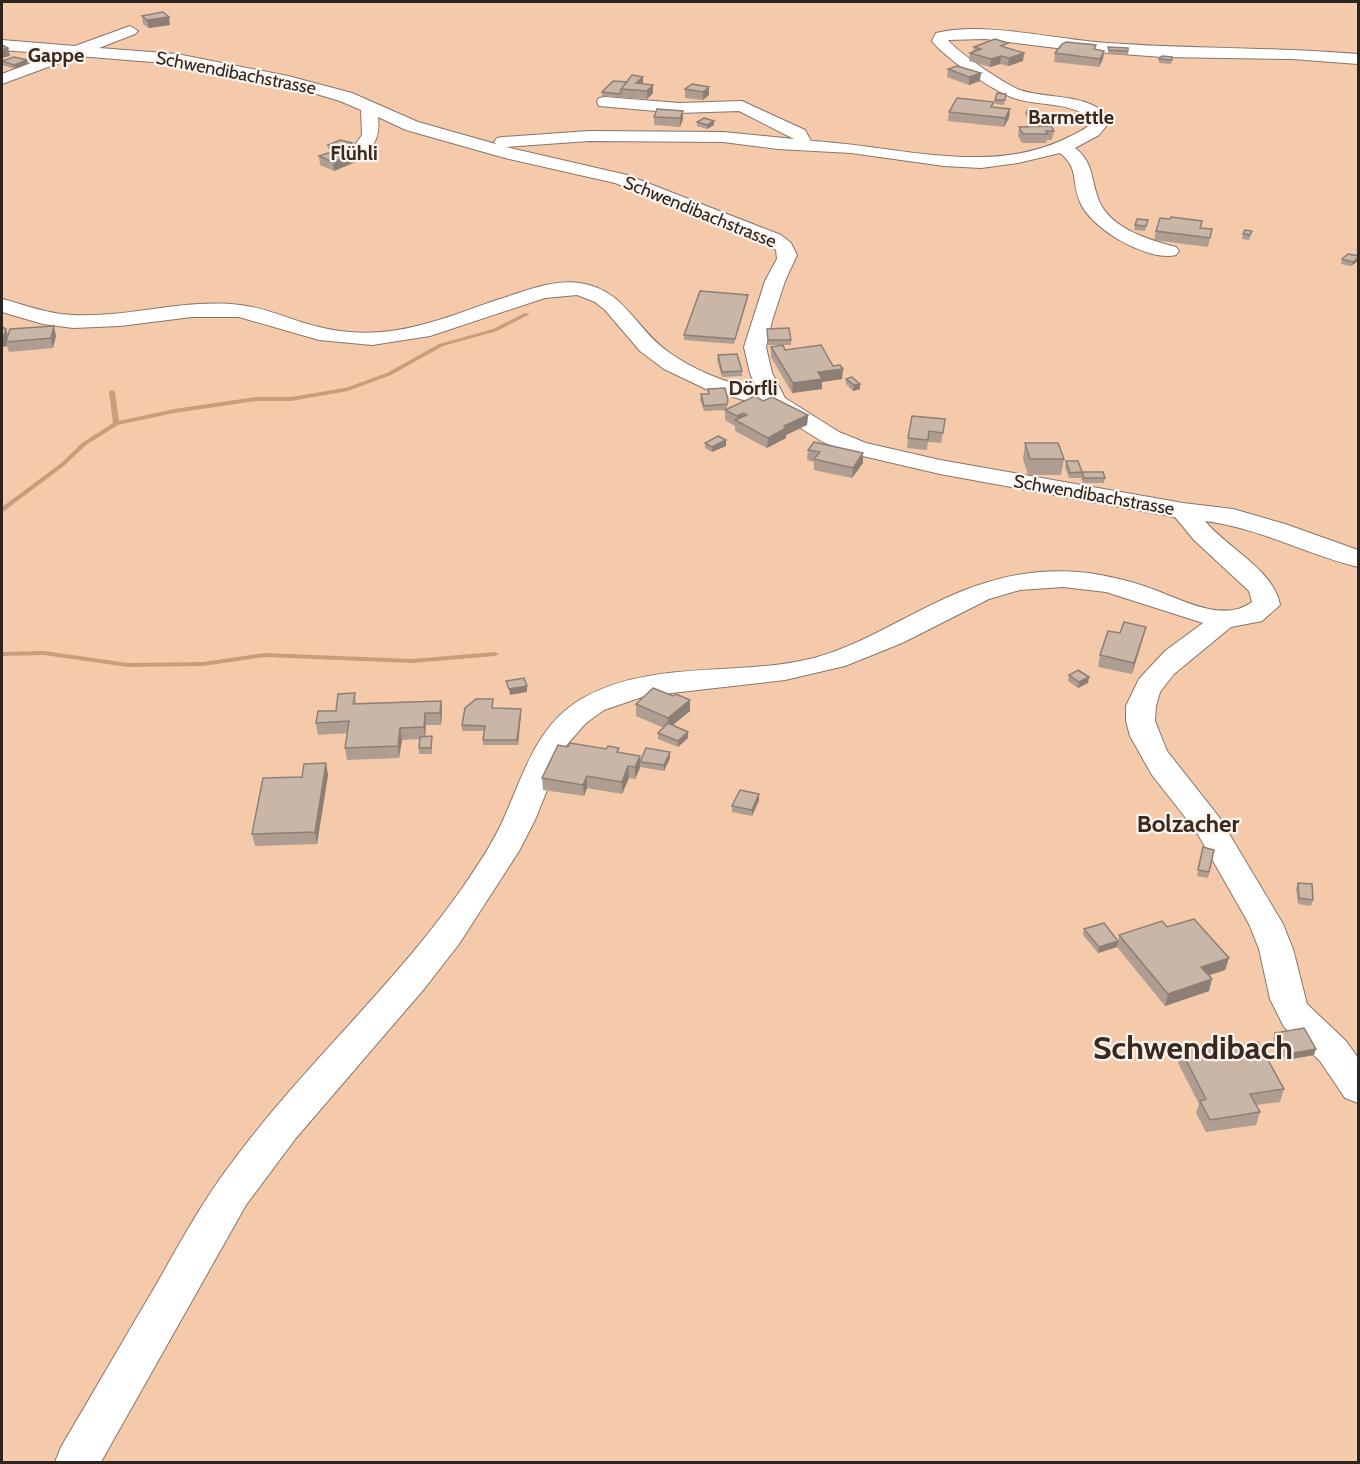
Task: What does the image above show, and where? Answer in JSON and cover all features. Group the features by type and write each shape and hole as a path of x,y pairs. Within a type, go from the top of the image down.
{"street":[{"path":"2,79 130,31"},
{"path":"508,142 580,136 714,136 801,146 851,148 970,163 1006,160 1063,147 1098,127 1101,123 1100,116 1084,108 1019,95 1006,90 949,50 940,41 940,36 985,34 1065,45 1151,51 1292,54 1359,59"},
{"name":"Schwendibachstrasse","path":"2,45 191,61 323,90 402,123 511,154 580,168 650,190 774,239 784,246 788,255 787,260 770,295 755,348 761,374 775,402 831,437 870,451 940,467 1183,511 1221,515 1251,522 1359,559"},
{"path":"712,90 734,96 742,106 772,123 799,134 803,139 801,146"},
{"path":"605,102 689,108 742,106"},
{"path":"358,153 366,144 372,129 369,108"},
{"path":"425,130 508,142 580,168"},
{"path":"1063,147 1082,164 1088,197 1095,212 1131,240 1169,251"},
{"path":"2,305 41,318 85,321 229,310 256,314 324,335 367,340 395,337 438,327 546,292 568,289 586,290 607,299 639,338 659,356 675,366 722,388 775,402"},
{"path":"15,332 41,318"},
{"path":"77,1462 208,1231 232,1193 283,1126 445,939 509,842 557,732 576,715 613,695 637,688 780,673 835,660 901,633 969,597 1029,580 1066,579 1105,583 1133,590 1201,615 1224,619 1258,614 1266,605 1264,592 1250,576 1203,535 1183,511"},
{"path":"1224,619 1207,635 1174,659 1150,685 1140,708 1142,731 1156,758 1195,805 1263,919 1273,939 1286,994 1293,1011 1305,1026 1333,1051 1359,1088"}],"shaded area":[{"path":"2,2 1358,2 1358,1462 2,1462"}],"building":[{"path":"163,12 169,17 147,20 142,16"},
{"path":"995,39 1008,43 1001,46 1024,53 1009,58 1001,56 991,59 970,53 981,49 974,47"},
{"path":"1066,42 1096,45 1094,49 1104,51 1100,59 1055,53"},
{"path":"1108,47 1128,48 1128,51 1109,50"},
{"path":"1162,56 1172,57 1172,60 1159,59"},
{"path":"14,57 27,60 14,65 2,61"},
{"path":"957,66 981,73 969,77 948,69"},
{"path":"632,75 643,77 636,83 653,85 647,91 621,89"},
{"path":"613,81 627,82 620,94 602,92"},
{"path":"692,84 709,87 703,92 685,89"},
{"path":"997,93 1006,94 1005,100 995,100"},
{"path":"957,98 994,102 991,107 1010,109 1005,118 949,112"},
{"path":"657,109 683,111 680,118 654,117"},
{"path":"1028,109 1036,110 1034,113 1026,113"},
{"path":"704,118 714,121 707,125 697,122"},
{"path":"1051,126 1054,131 1046,131 1048,134 1023,134 1019,127"},
{"path":"340,140 352,143 340,148 328,145"},
{"path":"343,148 357,153 333,162 319,156"},
{"path":"1171,217 1202,221 1200,228 1212,229 1210,238 1156,231 1160,218 1170,219"},
{"path":"1137,219 1148,220 1146,226 1135,225"},
{"path":"1245,230 1252,231 1250,235 1243,234"},
{"path":"1348,254 1359,257 1353,262 1342,259"},
{"path":"700,291 748,295 735,339 684,335"},
{"path":"54,326 51,338 6,342 10,329"},
{"path":"2,327 6,329 4,336 2,336"},
{"path":"789,328 791,340 768,340 767,329"},
{"path":"783,345 785,350 821,345 833,366 840,365 843,369 818,372 822,379 793,383 771,347"},
{"path":"737,354 742,371 722,372 718,355"},
{"path":"852,377 860,384 854,385 846,379"},
{"path":"725,388 727,404 704,406 701,394 709,394 708,389"},
{"path":"755,396 763,401 772,397 808,415 784,426 786,428 768,438 735,420 747,415 743,413 737,416 725,410"},
{"path":"912,416 945,419 943,433 929,431 928,440 908,438"},
{"path":"718,436 726,440 712,447 705,443"},
{"path":"814,442 863,453 853,468 814,459 820,452 808,450"},
{"path":"1025,443 1058,443 1064,459 1030,459"},
{"path":"1066,461 1078,461 1082,472 1070,473"},
{"path":"1082,472 1103,472 1105,478 1084,478"},
{"path":"1124,622 1146,627 1134,663 1100,655 1108,631 1120,633"},
{"path":"1078,670 1089,677 1079,682 1069,675"},
{"path":"524,678 527,686 509,689 506,681"},
{"path":"653,688 690,700 668,718 636,704"},
{"path":"355,693 353,704 441,701 440,713 425,713 424,727 400,728 398,746 345,748 349,721 316,723 318,711 336,711 338,694"},
{"path":"476,699 493,699 492,708 521,709 517,740 483,740 485,726 462,725 465,708"},
{"path":"668,723 688,732 678,741 658,733"},
{"path":"432,736 431,748 419,748 420,737"},
{"path":"570,743 606,749 608,746 619,748 617,752 640,756 635,767 628,766 622,782 587,776 583,785 542,778 558,745 568,747"},
{"path":"646,748 670,752 664,765 640,762"},
{"path":"326,763 315,832 252,834 263,778 302,777 304,764"},
{"path":"740,790 759,794 752,810 732,806"},
{"path":"1203,847 1214,850 1209,872 1198,870"},
{"path":"1298,883 1312,884 1313,900 1299,898"},
{"path":"1194,919 1229,958 1201,967 1212,979 1168,994 1119,935 1162,921 1167,927"},
{"path":"1104,923 1118,941 1099,947 1084,929"},
{"path":"1304,1028 1316,1049 1288,1054 1275,1033"},
{"path":"1258,1042 1284,1089 1250,1094 1260,1112 1210,1120 1200,1101 1206,1099 1181,1050"}],"waterway":[{"path":"116,424 174,411 256,399 291,399 346,390 389,374 441,345 495,330 527,314"},
{"path":"112,392 116,424"},
{"path":"2,510 62,465 84,444 116,424"},
{"path":"2,654 44,653 128,665 203,664 265,655 412,661 495,654"}],"district":[{"name":"Gappe","path":"56,55"},
{"name":"Barmettle","path":"1071,117"},
{"name":"Flühli","path":"354,153"},
{"name":"Dörfli","path":"753,388"},
{"name":"Bolzacher","path":"1188,824"},
{"name":"Schwendibach","path":"1193,1048"}]}
